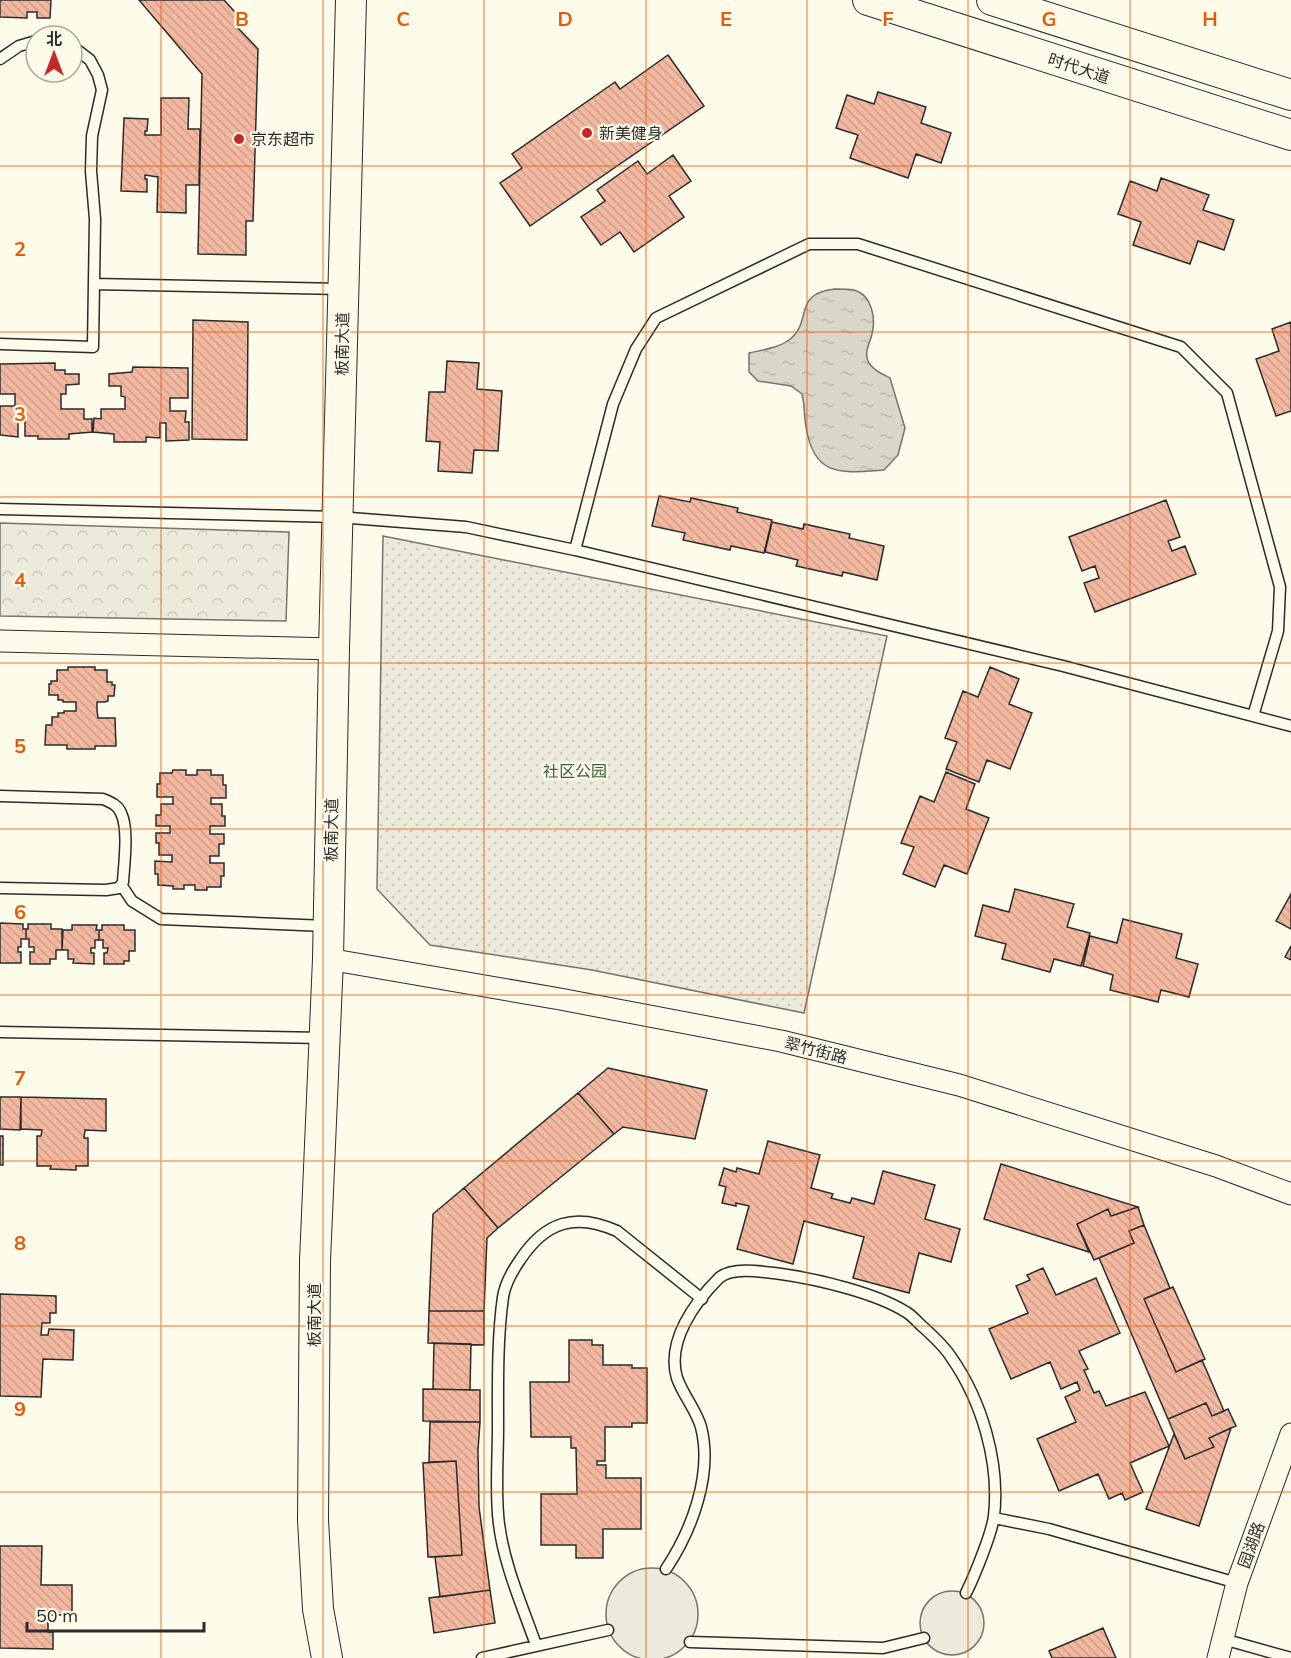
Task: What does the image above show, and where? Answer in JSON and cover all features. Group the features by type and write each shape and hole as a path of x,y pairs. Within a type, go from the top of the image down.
{"main road":[{"name":"板南大道","path":"327,1658 318,1609 313,1520 315,1261 329,926 351,0"},
{"name":"时代大道","path":"868,0 1291,135"},
{"path":"992,0 1291,95"}],"street":[{"path":"0,641 334,648"},
{"name":"翠竹街路","path":"328,959 560,999 792,1044 959,1085 1216,1166 1291,1194"},
{"name":"园湖路","path":"1221,1649 1237,1583 1291,1434"}],"lane":[{"path":"0,59 24,45"},
{"path":"0,344 93,347 95,219 91,171 92,136 102,90 98,75 90,60 84,55"},
{"path":"575,550 614,404 636,349 656,318 809,244 858,244 1181,347 1227,393 1280,587 1278,631 1253,716"},
{"path":"94,284 343,289"},
{"path":"0,509 338,517 466,527 575,550 1063,666 1291,726"},
{"path":"0,796 98,798 112,803 123,819 122,886 129,898 156,917 170,920 329,926"},
{"path":"0,888 106,890 122,886"},
{"path":"0,1032 325,1038"},
{"path":"536,1645 504,1554 498,1521 498,1366 503,1294 514,1268 530,1245 561,1223 582,1221 602,1224 616,1232 702,1299"},
{"path":"666,1569 680,1548 693,1519 702,1479 704,1451 701,1426 680,1384 675,1359 677,1344 693,1309 721,1276 756,1270 796,1276 866,1294 907,1312 951,1356 970,1391 982,1421 992,1455 995,1489 994,1518 966,1593"},
{"path":"994,1518 1059,1532 1237,1583"},
{"path":"482,1658 608,1630"},
{"path":"690,1642 869,1653 924,1638"},
{"path":"1221,1649 1291,1658"}],"green space":[{"path":"0,523 289,532 286,621 0,616"},
{"name":"社区公园","path":"383,536 887,636 804,1013 592,970 430,945 377,889"}],"shaded area":[{"path":"643,1568 661,1568 678,1575 691,1588 698,1605 698,1623 691,1640 678,1653 661,1660 643,1660 626,1653 613,1640 606,1623 606,1605 613,1588 626,1575"},
{"path":"952,1591 970,1597 978,1605 984,1623 978,1641 970,1649 952,1655 934,1649 926,1641 920,1623 926,1605 934,1597"}],"water":[{"path":"835,289 854,290 869,302 873,321 867,350 868,361 872,367 890,378 905,428 898,455 884,470 843,471 823,464 810,444 802,394 791,386 758,381 749,372 749,353 785,343 801,325 805,309 813,296"}],"building":[{"path":"0,0 51,0 50,18 37,18 37,12 27,12 27,18 0,17"},
{"path":"139,0 224,0 243,21 237,27 258,49 253,221 246,221 246,255 198,254 202,74"},
{"path":"668,55 704,106 530,226 500,183 522,168 512,154 615,82 620,89"},
{"path":"878,92 926,107 921,123 951,133 941,163 916,154 908,178 850,158 858,135 836,128 847,95 874,104"},
{"path":"161,98 189,98 188,129 200,129 199,185 186,185 186,213 157,212 158,177 145,175 147,192 121,191 124,118 148,119 145,135 161,135"},
{"path":"673,155 691,181 669,196 684,217 634,252 620,232 601,245 581,217 605,201 597,190 638,161 647,174"},
{"path":"1161,178 1209,195 1203,210 1234,220 1224,250 1198,241 1190,264 1133,245 1141,222 1118,214 1130,181 1157,191"},
{"path":"193,320 248,322 247,440 192,439"},
{"path":"1291,322 1291,411 1276,416 1256,359 1279,351 1272,329"},
{"path":"447,361 479,363 477,389 502,391 498,451 474,450 472,473 438,471 440,442 426,441 429,392 445,392"},
{"path":"55,363 55,370 65,370 65,374 79,374 79,384 66,385 66,394 61,394 61,409 84,409 84,419 92,419 92,432 69,434 69,439 38,439 38,436 25,436 25,420 18,420 18,437 0,435 0,406 15,406 15,394 0,394 0,364"},
{"path":"133,367 188,368 188,398 170,398 170,411 186,411 185,422 189,422 189,440 166,441 166,423 160,423 160,438 146,437 146,442 114,442 114,434 93,432 94,418 101,419 101,409 125,409 125,397 121,396 121,386 109,386 109,374 132,372"},
{"path":"659,496 690,502 691,498 738,508 737,512 772,520 764,553 731,546 730,550 683,540 685,533 652,526"},
{"path":"1166,500 1180,537 1168,541 1172,551 1185,546 1196,574 1095,612 1084,583 1099,578 1095,566 1082,571 1069,537"},
{"path":"772,522 803,529 804,524 850,534 849,538 884,546 877,580 843,572 842,576 796,566 798,560 765,552"},
{"path":"68,667 95,667 95,670 107,670 107,682 115,685 114,696 108,696 108,701 97,702 97,710 98,718 115,718 116,746 67,749 67,745 45,745 46,725 52,725 52,717 58,717 58,713 64,713 64,711 76,711 76,702 63,702 63,700 58,700 58,695 49,695 49,684 51,681 57,681 57,670 68,670"},
{"path":"990,667 1019,679 1009,704 1032,713 1010,769 987,760 979,782 946,769 957,742 945,738 963,691 978,697"},
{"path":"173,770 186,770 186,775 197,775 197,770 211,770 211,775 223,775 226,798 211,798 211,804 222,804 225,826 210,826 210,834 224,834 224,844 219,844 219,856 210,856 210,863 224,863 221,887 195,890 195,885 184,885 184,889 173,889 173,886 158,885 155,861 172,862 172,855 159,855 156,833 170,833 170,826 156,826 156,815 161,815 161,804 173,804 173,797 157,797 157,784 160,784 160,773 172,773"},
{"path":"946,772 975,784 966,809 989,818 967,874 944,865 935,887 903,874 914,847 901,843 920,796 934,802"},
{"path":"1015,889 1074,904 1067,927 1090,933 1081,966 1054,959 1050,972 1002,959 1006,944 975,936 983,905 1009,912"},
{"path":"1291,894 1291,929 1276,921"},
{"path":"1123,919 1182,934 1176,958 1198,964 1189,997 1161,990 1158,1002 1110,990 1113,975 1083,966 1090,936 1117,943"},
{"path":"0,923 23,924 23,929 26,929 26,939 21,939 21,947 18,947 18,952 21,952 21,963 0,963"},
{"path":"28,924 51,924 51,929 62,929 62,950 56,950 56,959 50,959 50,964 30,964 30,952 34,952 34,947 29,947 29,939 26,939"},
{"path":"72,925 97,925 99,940 95,940 95,948 91,948 91,953 94,953 94,964 73,963 74,959 68,959 68,950 62,950 63,930 72,930"},
{"path":"102,925 124,925 124,930 135,930 135,951 129,951 129,961 124,961 124,964 104,964 104,953 107,953 108,948 103,948 103,940 99,940 99,930 102,930"},
{"path":"1291,946 1291,960 1285,957"},
{"path":"608,1068 707,1090 695,1139 623,1127 614,1134 578,1093"},
{"path":"578,1093 614,1134 498,1228 464,1188"},
{"path":"0,1097 21,1097 20,1130 0,1129"},
{"path":"21,1097 106,1099 106,1131 85,1130 84,1138 88,1138 88,1166 76,1166 76,1170 37,1166 37,1136 41,1136 42,1130 21,1129"},
{"path":"0,1136 3,1136 3,1165 0,1165"},
{"path":"768,1141 820,1155 811,1188 833,1194 831,1198 850,1203 852,1198 874,1204 883,1171 935,1185 925,1219 960,1229 951,1262 919,1253 909,1293 853,1278 864,1237 804,1221 793,1264 737,1249 749,1206 722,1203 726,1187 719,1185 724,1168 736,1172 737,1168 759,1174"},
{"path":"1001,1164 1138,1207 1111,1216 1108,1209 1077,1224 1089,1252 984,1219"},
{"path":"464,1188 498,1228 487,1238 484,1311 429,1311 433,1214"},
{"path":"1138,1207 1144,1225 1129,1231 1134,1243 1094,1260 1077,1224 1108,1209 1111,1216"},
{"path":"1144,1225 1170,1288 1144,1299 1176,1372 1202,1360 1224,1411 1212,1416 1206,1403 1168,1419 1099,1258 1134,1243 1129,1231"},
{"path":"1043,1268 1056,1295 1096,1278 1120,1333 1079,1351 1088,1369 1084,1370 1094,1393 1099,1391 1106,1406 1145,1392 1169,1446 1130,1463 1143,1492 1125,1500 1122,1493 1109,1499 1098,1474 1059,1491 1037,1439 1076,1422 1065,1397 1080,1390 1077,1382 1061,1389 1050,1362 1011,1379 989,1329 1028,1313 1016,1286 1030,1280 1027,1275"},
{"path":"1173,1287 1205,1359 1176,1372 1144,1299"},
{"path":"0,1294 56,1296 56,1313 50,1313 50,1323 42,1323 41,1335 48,1335 49,1329 74,1330 73,1360 43,1359 41,1397 0,1396"},
{"path":"429,1311 484,1311 484,1345 428,1343"},
{"path":"569,1340 592,1340 592,1345 603,1345 603,1365 632,1365 632,1368 647,1368 647,1423 632,1423 632,1427 605,1427 605,1461 597,1461 597,1465 606,1465 606,1478 641,1478 641,1529 603,1529 603,1558 576,1558 576,1545 541,1545 541,1494 577,1494 576,1448 571,1448 571,1437 531,1437 530,1382 569,1382"},
{"path":"434,1343 471,1344 470,1390 433,1389"},
{"path":"423,1389 480,1390 480,1422 423,1421"},
{"path":"1206,1403 1212,1416 1228,1409 1236,1426 1209,1438 1214,1447 1185,1459 1168,1419"},
{"path":"430,1422 480,1422 479,1507 490,1590 440,1597 435,1557 462,1555 456,1461 429,1462"},
{"path":"1231,1428 1199,1526 1146,1509 1174,1434 1185,1459 1214,1447 1209,1438"},
{"path":"456,1461 462,1555 428,1557 423,1463"},
{"path":"0,1546 42,1546 41,1585 72,1585 72,1615 47,1615 47,1609 39,1609 39,1621 48,1621 48,1632 53,1632 53,1649 0,1648"},
{"path":"490,1590 495,1623 434,1633 429,1598"},
{"path":"1103,1628 1116,1658 1052,1658 1049,1651"}],"place":[{"name":"新美健身","path":"587,133"},
{"name":"京东超市","path":"239,139"}]}
